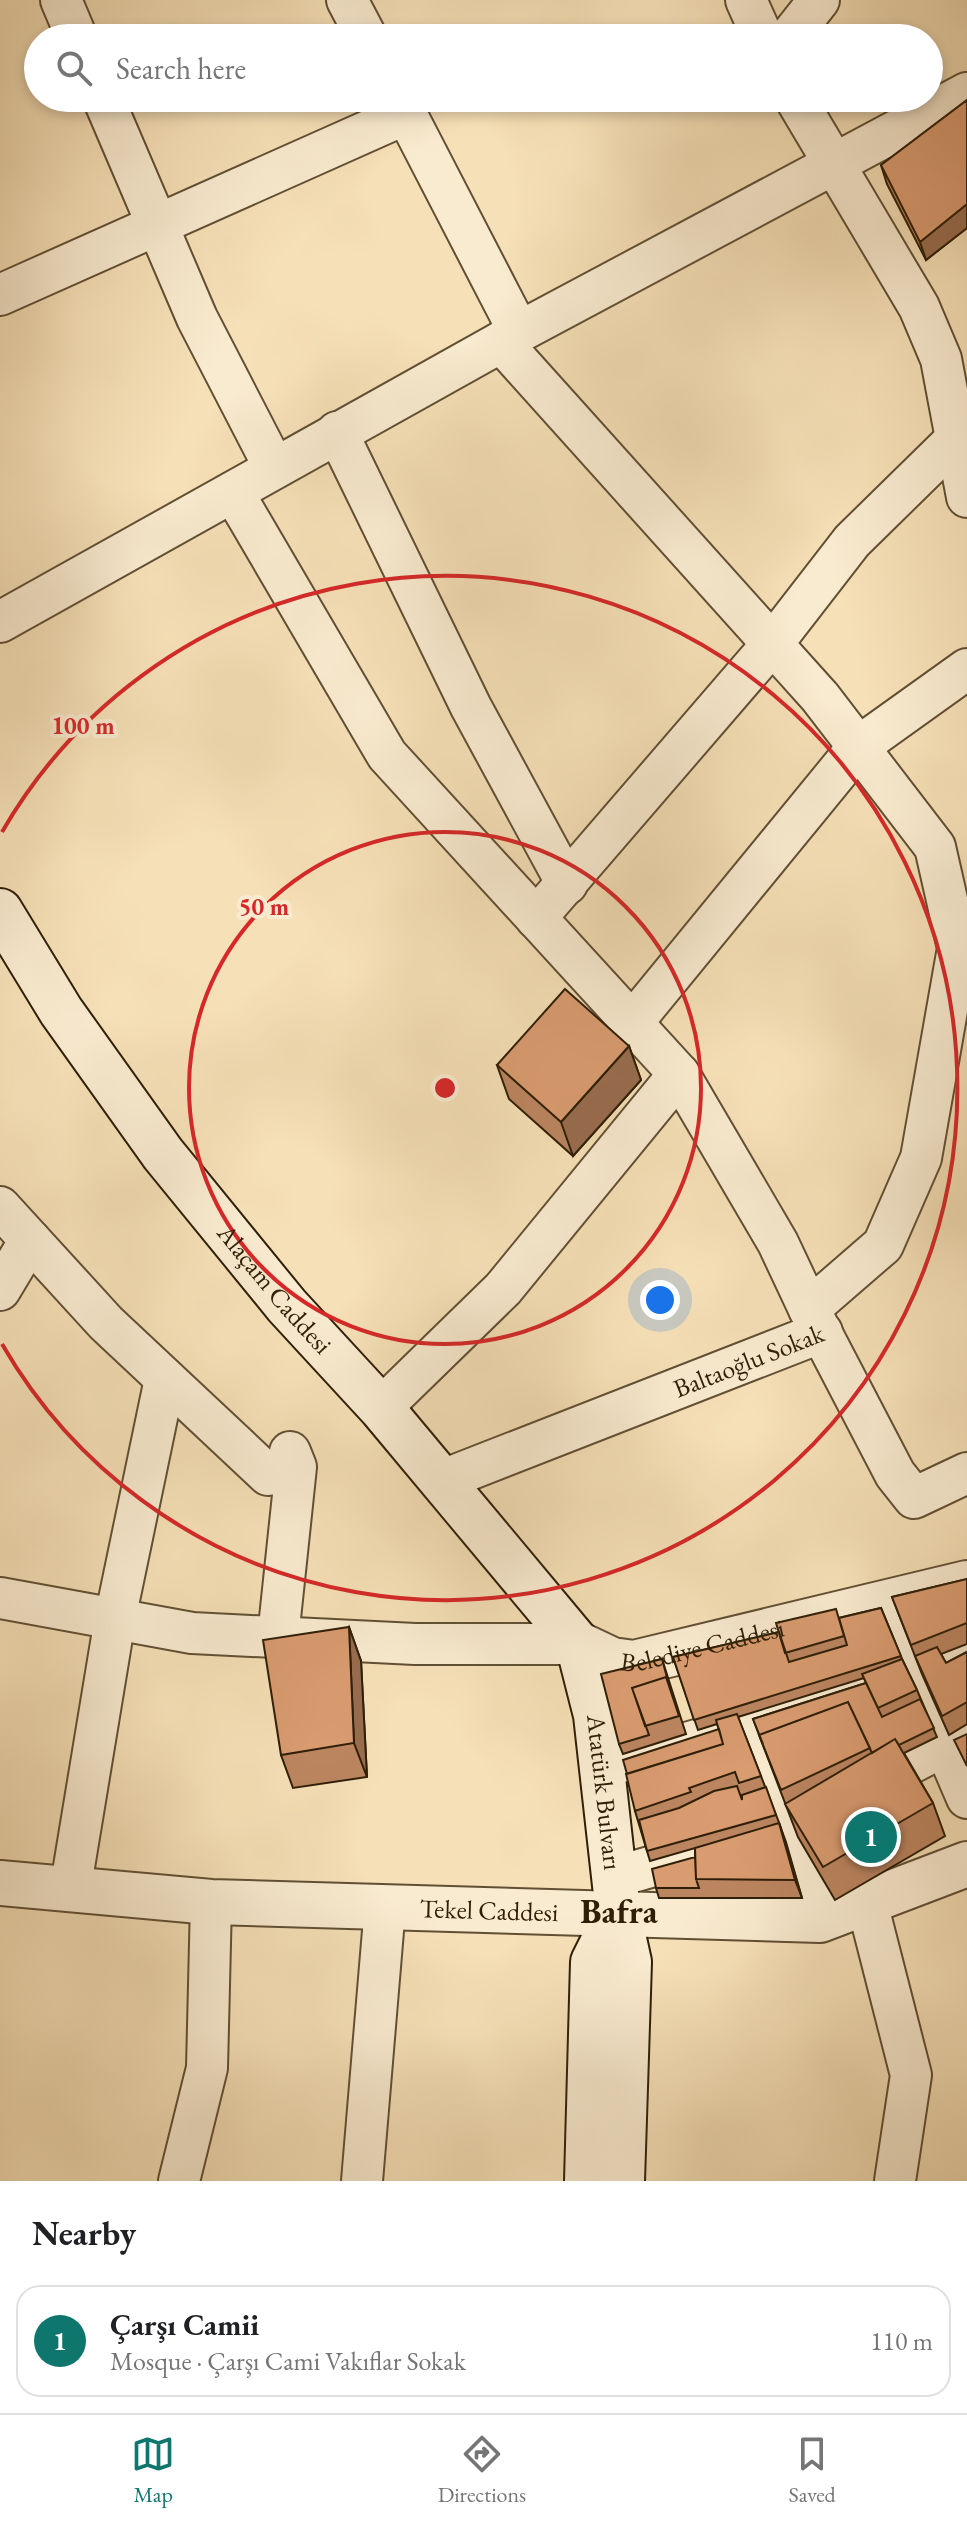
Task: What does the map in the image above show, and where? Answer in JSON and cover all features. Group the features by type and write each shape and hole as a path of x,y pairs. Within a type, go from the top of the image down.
{"main road":[{"name":"Alaçam Caddesi","path":"0,911 70,1024 163,1154 287,1306 443,1480 578,1644"},
{"name":"Belediye Caddesi","path":"578,1644 612,1660 634,1663 967,1583"},
{"name":"Atatürk Bulvarı","path":"578,1644 596,1715 616,1894 629,1962 622,2181"},
{"name":"Tekel Caddesi","path":"0,1883 211,1902 385,1907 616,1894 820,1920 967,1864"},
{"path":"587,2181 593,1962 616,1894"}],"street":[{"path":"61,0 71,24"},
{"path":"347,0 360,24"},
{"path":"746,0 757,24"},
{"path":"800,24 819,0"},
{"path":"943,106 967,93"},
{"path":"109,112 197,318 274,467"},
{"path":"0,295 389,112"},
{"path":"233,492 387,755 679,1074 778,1243 815,1321 883,1245 921,1158 958,948 935,847 773,643 510,337 405,112"},
{"path":"803,112 919,307 941,359 967,495"},
{"path":"0,622 510,337 932,112"},
{"path":"337,432 471,707 567,884"},
{"path":"536,918 773,643 852,541 955,440"},
{"path":"632,1023 858,747 967,669"},
{"path":"381,1408 503,1289 679,1074"},
{"path":"0,1207 106,1323 165,1379 279,1463 296,1467 278,1637"},
{"path":"0,1290 30,1240"},
{"name":"Baltaoğlu Sokak","path":"443,1480 815,1321 895,1474 914,1498 967,1473"},
{"path":"70,1891 115,1619 165,1379"},
{"path":"0,1598 192,1633 415,1644 578,1644"},
{"path":"884,1605 914,1670 956,1740 967,1798"},
{"path":"604,1767 748,1725 967,1650"},
{"path":"748,1725 820,1920"},
{"path":"616,1894 787,1828 956,1740"},
{"path":"179,2181 207,2068 211,1902"},
{"path":"867,1903 911,2075 895,2181"},
{"path":"362,2181 385,1907"}],"building":[{"path":"967,100 967,204 920,242 881,165"},
{"path":"565,989 629,1046 561,1122 497,1065"},
{"path":"967,1579 967,1623 911,1645 892,1597"},
{"path":"881,1608 901,1656 694,1720 673,1657 779,1632 789,1662 847,1645 839,1618"},
{"path":"836,1609 844,1636 785,1653 776,1623"},
{"path":"349,1627 354,1743 281,1755 263,1640"},
{"path":"937,1647 946,1663 967,1652 967,1702 942,1716 915,1656"},
{"path":"662,1659 669,1685 666,1677 632,1688 649,1735 619,1744 601,1674"},
{"path":"902,1659 917,1690 878,1708 862,1674"},
{"path":"666,1677 679,1716 645,1726 632,1688"},
{"path":"866,1683 882,1717 920,1699 934,1728 899,1745 895,1739 872,1753 848,1702 759,1735 753,1719"},
{"path":"848,1702 870,1748 781,1790 759,1735"},
{"path":"737,1714 761,1776 739,1783 735,1772 689,1788 691,1792 635,1811 626,1774 723,1744 716,1720"},
{"path":"719,1729 723,1744 627,1774 623,1760"},
{"path":"967,1734 967,1766 954,1740"},
{"path":"895,1739 933,1803 823,1867 785,1804"},
{"path":"737,1786 742,1800 742,1795 766,1787 776,1815 647,1851 639,1820 679,1808 714,1791"},
{"path":"779,1823 795,1880 696,1879 695,1848"},
{"path":"695,1857 699,1888 656,1888 652,1869"}],"place":[{"name":"Çarşı Camii","path":"871,1837"}],"district":[{"name":"Bafra","path":"619,1911"}]}
